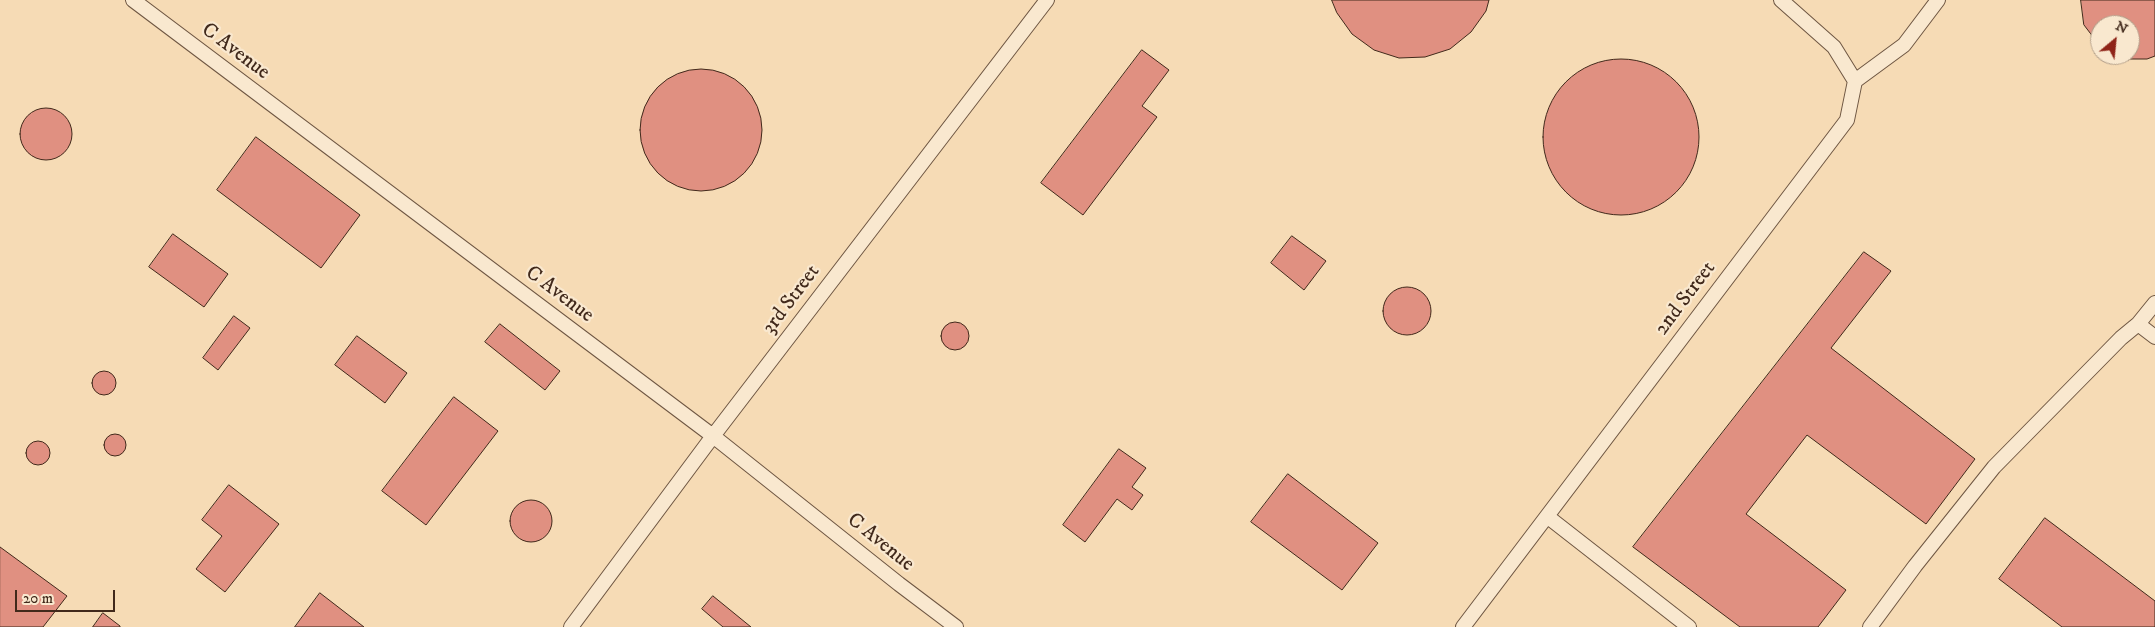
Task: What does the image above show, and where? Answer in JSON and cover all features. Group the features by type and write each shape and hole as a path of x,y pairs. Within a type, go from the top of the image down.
{"lane":[{"name":"C Avenue","path":"133,0 714,436 899,584 956,627"},
{"name":"3rd Street","path":"571,627 714,436 1048,0"},
{"path":"1781,0 1834,48 1855,80 1904,45 1938,0"},
{"name":"2nd Street","path":"1463,627 1847,120 1855,80"},
{"path":"1870,627 1994,467 2121,338 2138,324 2155,303"},
{"path":"2138,324 2155,337"},
{"path":"1548,517 1689,627"}],"building":[{"path":"1332,0 1489,0 1486,11 1471,32 1450,49 1425,57 1399,58 1374,50 1352,34 1337,13"},
{"path":"2081,0 2155,0 2155,56 2140,59 2140,15 2090,15 2090,33 2084,25"},
{"path":"1142,50 1169,70 1142,106 1157,117 1083,215 1041,183"},
{"path":"1613,59 1629,59 1644,62 1658,68 1681,87 1690,100 1696,114 1699,137 1698,152 1690,174 1671,197 1658,206 1644,212 1629,215 1613,215 1598,212 1584,206 1561,187 1552,174 1546,160 1543,145 1543,129 1546,114 1552,100 1571,77 1584,68 1598,62"},
{"path":"701,69 724,74 744,87 757,107 762,130 757,153 744,173 724,186 701,191 678,186 658,173 645,153 640,130 645,107 658,87 678,74"},
{"path":"41,108 51,108 65,115 72,129 72,139 65,153 51,160 41,160 31,156 24,149 20,139 20,129 24,119 31,112"},
{"path":"256,137 360,215 321,268 217,190"},
{"path":"173,234 228,274 204,307 149,267"},
{"path":"1292,236 1326,261 1304,290 1271,263"},
{"path":"1864,252 1891,271 1831,348 1975,459 1926,524 1807,435 1746,514 1846,590 1818,627 1740,627 1633,547"},
{"path":"1402,287 1412,287 1424,294 1431,306 1431,316 1424,328 1412,335 1402,335 1394,331 1387,324 1383,316 1383,306 1387,298 1394,291"},
{"path":"234,316 250,328 218,370 203,358"},
{"path":"955,322 965,326 969,336 965,346 955,350 945,346 941,336 945,326"},
{"path":"500,324 560,371 545,390 485,342"},
{"path":"357,336 407,373 385,403 335,365"},
{"path":"104,371 109,372 115,378 115,388 109,394 104,395 99,394 93,388 92,383 93,378 99,372"},
{"path":"454,397 498,431 426,525 382,491"},
{"path":"115,434 123,437 126,445 123,453 115,456 107,453 104,445 107,437"},
{"path":"38,441 47,444 50,453 47,462 38,465 29,462 26,453 29,444"},
{"path":"1119,449 1146,468 1132,487 1143,495 1132,510 1117,499 1085,542 1063,525"},
{"path":"1288,474 1378,543 1342,590 1251,522"},
{"path":"229,485 279,524 225,592 196,569 222,536 202,520"},
{"path":"531,500 546,506 552,521 546,536 531,542 516,536 510,521 516,506"},
{"path":"2045,518 2155,601 2155,627 2062,627 1999,579"},
{"path":"0,547 67,596 43,627 0,627"},
{"path":"320,593 364,627 295,627"},
{"path":"713,596 751,627 723,627 702,609"},
{"path":"103,613 120,626 120,627 93,627"}]}
